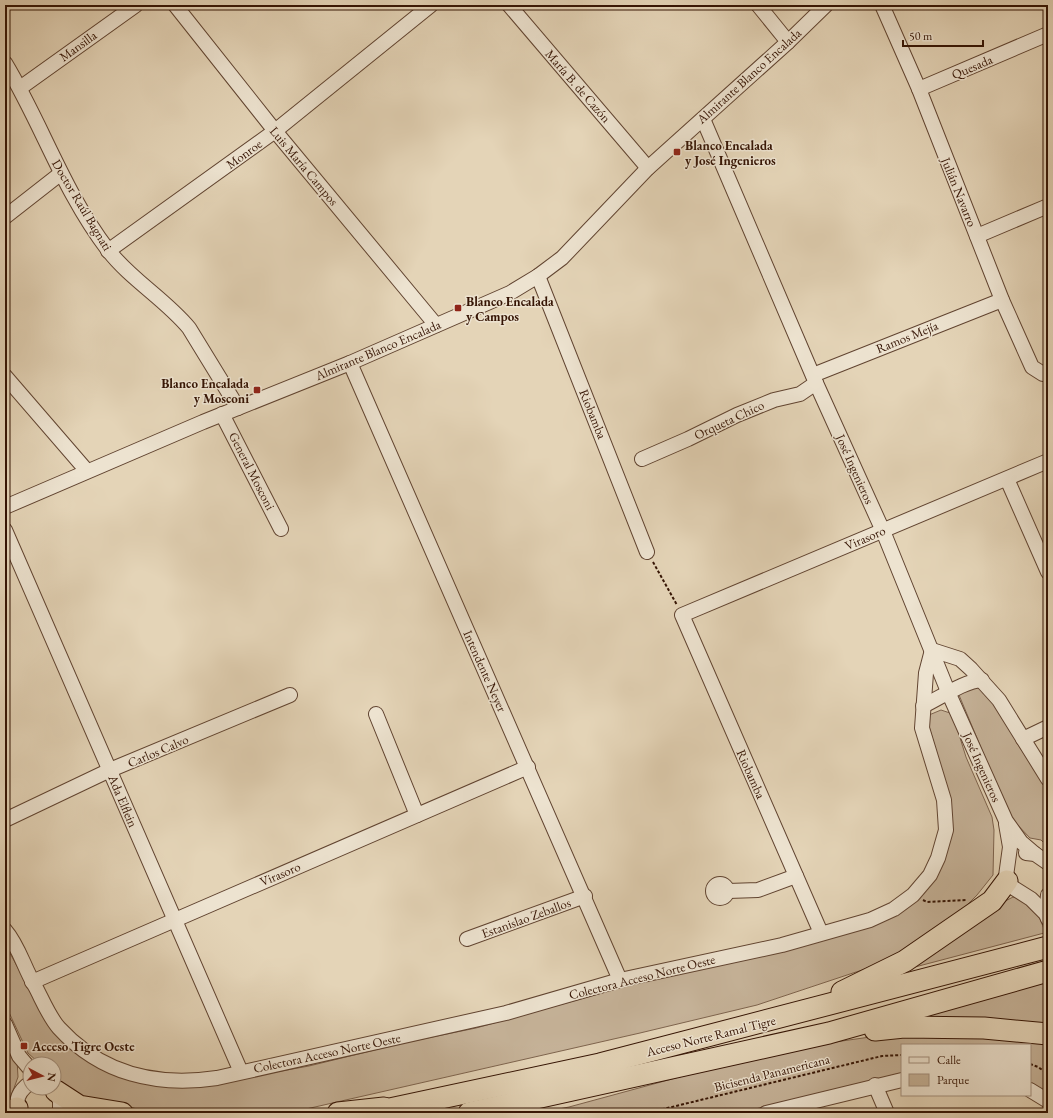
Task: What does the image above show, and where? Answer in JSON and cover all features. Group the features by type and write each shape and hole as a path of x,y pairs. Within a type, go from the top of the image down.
{"highway":[{"path":"779,1019 858,985 905,961 992,901 1007,874"},
{"name":"Acceso Norte Ramal Tigre","path":"371,1113 600,1064 779,1019 1048,947"},
{"name":"Acceso Norte Ramal Tigre","path":"469,1113 829,1033 1048,971"},
{"path":"829,1033 904,1027 984,1028 1048,1034"},
{"path":"62,1095 79,1106 122,1113"},
{"path":"338,1113 405,1106"}],"street":[{"name":"Mansilla","path":"20,88 136,5"},
{"name":"Luis María Campos","path":"175,5 275,131 436,325"},
{"name":"Monroe","path":"108,251 275,131 431,5"},
{"name":"María B. de Cazón","path":"509,5 648,168"},
{"path":"758,5 788,42"},
{"name":"Almirante Blanco Encalada","path":"5,507 510,293 538,276 562,258 648,168 788,42 826,5"},
{"name":"Julián Navarro","path":"882,5 919,90 1002,300 1032,367 1045,374"},
{"name":"Quesada","path":"919,90 1048,34"},
{"name":"Doctor Raúl Bagnati","path":"5,62 20,88 60,174 108,251 180,317 189,328 238,408"},
{"name":"José Ingenieros","path":"702,119 883,531 949,694 1006,821 1021,842 1048,863"},
{"path":"5,217 60,174"},
{"path":"977,236 1048,206"},
{"name":"Riobamba","path":"538,276 647,552"},
{"name":"Ramos Mejía","path":"815,379 1002,300"},
{"name":"Intendente Neyer","path":"350,362 585,896 620,980"},
{"path":"5,376 87,471"},
{"name":"Orqueta Chico","path":"642,459 737,415 774,400 800,394 815,379"},
{"name":"General Mosconi","path":"222,414 281,529"},
{"name":"Virasoro","path":"682,615 1048,461"},
{"path":"1007,479 1048,572"},
{"name":"Ada Elflein","path":"5,530 241,1072"},
{"name":"Riobamba","path":"682,615 821,932"},
{"path":"932,650 960,659 982,680 999,700 1048,779"},
{"name":"Colectora Acceso Norte Oeste","path":"5,930 11,937 32,982 58,1027 76,1044 96,1058 125,1072 155,1080 192,1082 334,1053 506,1013 620,980 782,945 821,932 870,920 894,909 913,895 930,875 936,864 946,830 944,800 922,728 926,673 932,650"},
{"path":"923,706 949,694 964,684 982,680"},
{"name":"Carlos Calvo","path":"5,820 110,770 290,695"},
{"path":"376,714 417,815"},
{"path":"1023,739 1048,727"},
{"name":"Virasoro","path":"32,982 528,767"},
{"name":"José Ingenieros","path":"1006,821 1010,847 1007,874"},
{"path":"1035,854 1025,852 1016,855 1007,874 1012,887 1031,899 1047,917"},
{"path":"728,891 758,890 796,876"},
{"path":"1047,917 1048,895"},
{"name":"Estanislao Zeballos","path":"467,939 585,896"},
{"path":"5,1024 22,1060"},
{"path":"19,1056 21,1101"},
{"path":"766,1113 875,1085 901,1080"},
{"path":"875,1085 887,1113"},
{"path":"1031,1091 1048,1101"},
{"path":"58,1096 60,1101 60,1113"}],"path":[{"path":"647,552 682,615"},
{"path":"913,895 927,902 971,900"},
{"name":"Bicisenda Panamericana","path":"647,1113 882,1056 901,1055"},
{"path":"1031,1064 1048,1074"}],"green space":[{"path":"975,684 994,701 1020,748 1048,787 1048,847 1041,840 1030,838 1010,817 959,695 963,688"},
{"path":"941,710 950,713 956,725 966,757 992,817 994,830 993,875 977,895 943,929 907,952 862,970 757,1005 293,1112 145,1112 128,1106 86,1099 62,1082 62,1056 31,1056 28,1053 5,1004 5,944 50,1027 122,1078 220,1082 309,1066 403,1043 476,1028 620,988 806,943 899,912 921,896 937,876 950,810 940,764 928,723 929,715"},
{"path":"1013,897 1020,898 1033,907 1044,929 1048,928 1048,932 877,977 992,908"},
{"path":"1048,979 1048,1025 903,1019"},
{"path":"5,1030 17,1060 18,1077 5,1113"},
{"path":"925,1033 1048,1043 1048,1097 1031,1088 1031,1044 901,1044 901,1077 825,1092 739,1113 538,1113 569,1107 694,1073 828,1043 870,1037"}],"place":[{"name":"Blanco Encalada y José Ingenieros","path":"677,152"},
{"name":"Blanco Encalada y Campos","path":"458,308"},
{"name":"Blanco Encalada y Mosconi","path":"257,390"},
{"name":"Acceso Tigre Oeste","path":"24,1046"}]}
